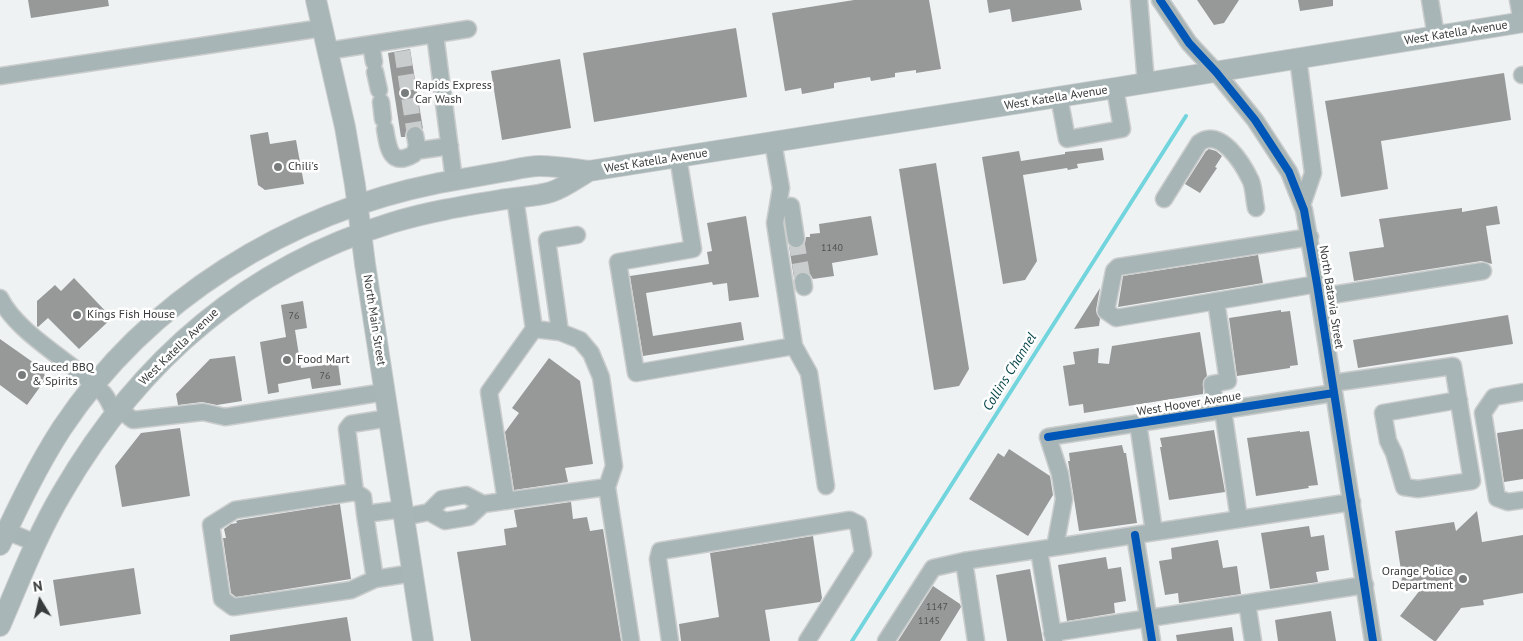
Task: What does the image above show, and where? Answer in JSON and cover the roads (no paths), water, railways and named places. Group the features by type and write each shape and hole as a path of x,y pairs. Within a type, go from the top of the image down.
{"main road":[{"name":"North Main Street","path":"316,0 345,127 423,641"},
{"name":"West Katella Avenue","path":"2,532 62,428 118,358 149,328 185,297 223,270 266,244 322,218 357,206 416,188 538,166 589,171 1522,22"},
{"name":"West Katella Avenue","path":"0,626 36,543 74,472 96,440 117,412 165,358 222,307 294,262 360,233 450,208 552,192 589,171"}],"street":[{"path":"1139,0 1146,83"},
{"name":"North Batavia Street","path":"1160,0 1189,42 1239,99 1272,144 1289,172 1302,205 1310,237 1373,641"},
{"path":"1430,0 1436,36"},
{"path":"1518,0 1522,22"},
{"path":"0,76 322,28"},
{"path":"327,51 371,44 401,45 435,34 468,29"},
{"path":"435,34 454,180"},
{"path":"371,44 390,153 394,157 401,159 409,157 415,143 450,146"},
{"path":"1298,58 1313,173 1302,205"},
{"path":"1059,97 1067,139 1122,129 1115,88"},
{"path":"1164,199 1199,144 1205,139 1214,138 1226,146 1238,160 1250,180 1256,208"},
{"path":"773,142 781,188 775,223 794,346 809,373 826,486"},
{"path":"678,157 693,249 618,262 636,373 794,346"},
{"path":"506,501 489,392 534,329 515,198"},
{"path":"791,206 796,239"},
{"path":"560,332 547,240 577,235"},
{"path":"1310,237 1118,267 1114,271 1106,311 1116,318 1216,301 1482,271"},
{"path":"1216,301 1228,381 1212,384 1220,410 1239,519"},
{"path":"1,306 24,328 106,396 117,412 133,420 202,412 225,417 385,392"},
{"path":"534,329 560,332 580,340 591,353 601,377 614,466 607,487 631,641"},
{"name":"West Hoover Avenue","path":"1047,549 1064,499 1060,474 1048,437 1220,410 1453,366 1459,400"},
{"path":"1523,392 1494,397 1483,414 1497,498 1508,502 1523,500"},
{"path":"1459,400 1472,481 1418,489 1404,487 1394,453 1388,441 1383,413 1459,400"},
{"path":"355,492 348,426 389,418"},
{"path":"1138,423 1154,532"},
{"path":"429,512 442,499 454,497 466,496 483,504 607,487"},
{"path":"375,579 363,497 355,492 235,510 211,525 222,599 233,607 351,590 375,579 413,573"},
{"path":"886,641 933,568 964,561 1352,502"},
{"path":"365,514 429,512 445,521 469,518 483,504"},
{"path":"670,641 658,559 660,551 850,520 858,524 863,553 807,641"},
{"path":"2,532 36,543"},
{"path":"1135,535 1152,641"},
{"path":"1047,549 1053,637 1148,619 1365,585"},
{"path":"964,561 976,641"},
{"path":"1246,603 1253,641"}],"waterway":[{"name":"Collins Channel","path":"852,641 1186,116"}],"tunnel":[{"path":"402,51 415,135"},
{"path":"796,239 803,281"}],"place":[{"name":"Rapids Express Car Wash","path":"405,93"},
{"name":"Chili's","path":"278,167"},
{"name":"Kings Fish House","path":"77,315"},
{"name":"Food Mart","path":"287,360"},
{"name":"Sauced BBQ & Spirits","path":"22,375"},
{"name":"Orange Police Department","path":"1463,579"}]}
